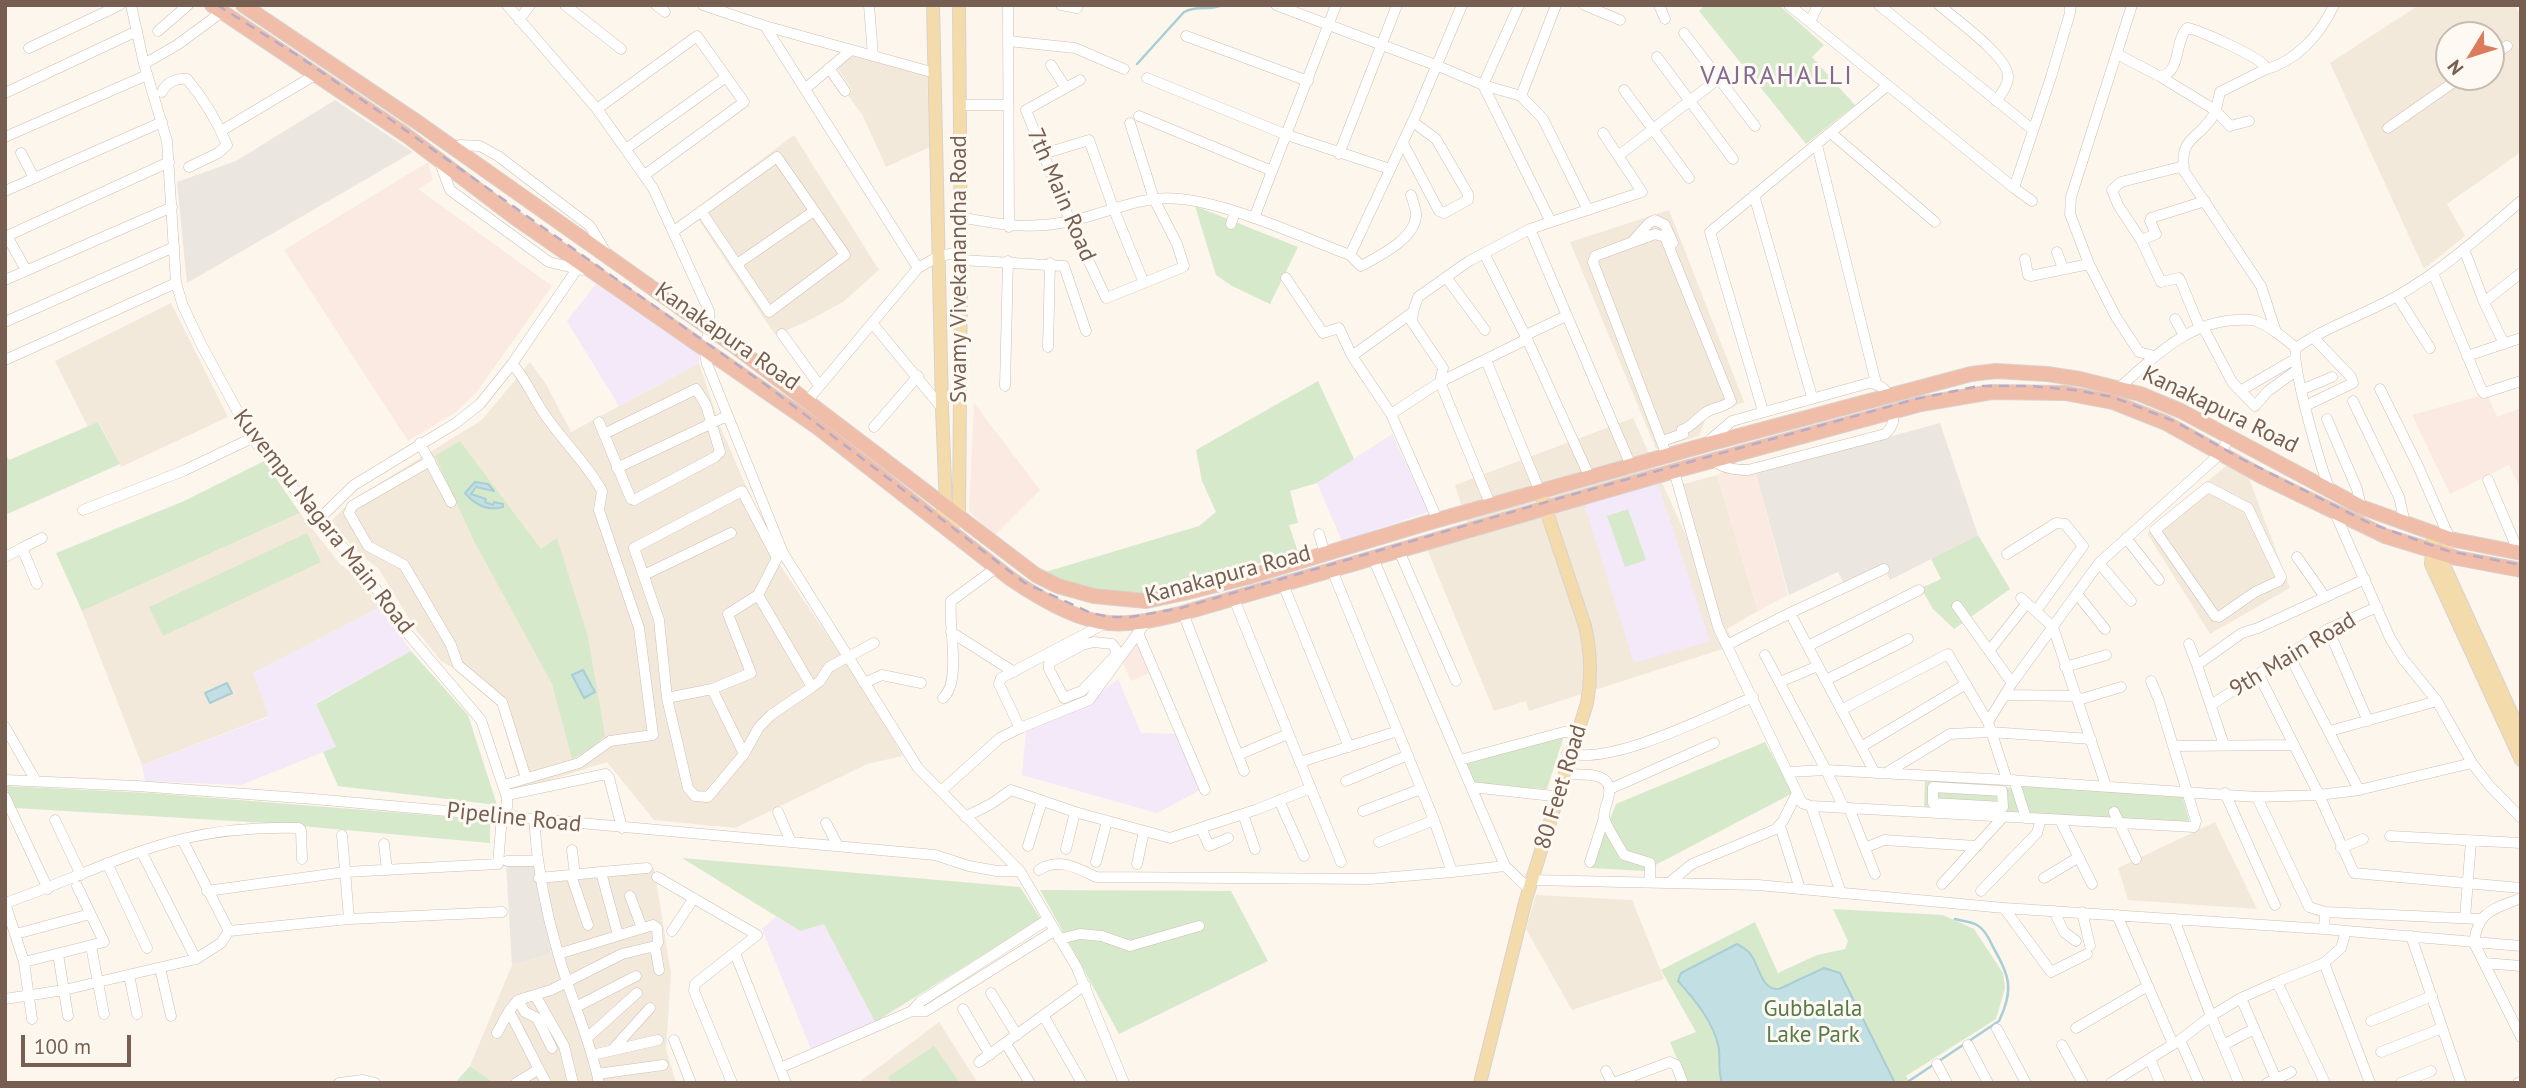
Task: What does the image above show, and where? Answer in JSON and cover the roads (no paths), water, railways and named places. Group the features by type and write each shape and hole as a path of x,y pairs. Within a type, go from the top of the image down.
{"highway":[{"name":"Kanakapura Road","path":"243,5 261,10 291,38 456,150 710,329 1046,580 1094,597 1146,601 1184,593 1705,445 1971,374 1996,371 2048,374 2120,387 2166,404 2361,507 2450,539 2520,553"},
{"name":"Kanakapura Road","path":"217,8 406,135 514,218 817,427 1030,592 1102,626 1142,627 1674,471 1896,411 1976,393 2019,391 2065,393 2113,402 2166,423 2220,454 2385,536 2437,553 2521,570"},
{"path":"282,53 291,38"},
{"path":"1891,395 1896,411"}],"main road":[{"name":"Swamy Vivekanandha Road","path":"933,5 946,506"},
{"name":"Swamy Vivekanandha Road","path":"950,531 958,516 961,256 959,5"},
{"name":"80 Feet Road","path":"1528,881 1565,774 1584,691 1585,649 1537,493"},
{"path":"938,521 946,506"},
{"name":"80 Feet Road","path":"1477,1083 1528,881 1553,796 1587,703 1591,659 1585,626 1542,509"},
{"path":"2434,533 2437,553 2521,734"},
{"path":"2450,539 2431,564 2521,760"}],"street":[{"path":"29,48 120,5"},
{"name":"Kuvempu Nagara Main Road","path":"131,5 146,70 162,121 169,162 176,283 183,306 201,344 252,438 370,580 403,628 481,720 505,790"},
{"path":"159,31 188,5"},
{"path":"508,5 597,108 646,174 709,311 710,329 704,348 707,364 783,553 918,768 1020,871 1085,985 1124,1083"},
{"path":"519,20 530,5"},
{"path":"565,5 621,49"},
{"path":"656,5 665,12"},
{"path":"703,5 765,26 935,73"},
{"path":"869,5 873,56"},
{"path":"1008,5 1009,227"},
{"path":"1061,5 1077,8"},
{"path":"1254,218 1336,5"},
{"path":"1339,154 1397,5"},
{"path":"1350,255 1413,122 1462,5"},
{"path":"1483,85 1519,5"},
{"path":"1521,96 1556,5"},
{"path":"1584,5 1620,20"},
{"path":"1659,5 1665,19"},
{"path":"1789,5 2032,201"},
{"path":"1810,22 1818,5"},
{"path":"1879,5 2033,130"},
{"path":"2014,188 2064,36 2070,5"},
{"path":"2132,5 2071,197 2070,214 2089,264 2116,317 2136,348 2141,353 2154,356"},
{"path":"2330,490 2305,406 2296,359 2276,332 2261,286 2184,166 2184,147 2212,119 2220,92 2264,70 2288,62 2323,26 2334,5"},
{"path":"1283,7 1483,85 1521,96 1544,120 1588,210"},
{"path":"1943,7 2003,63 2008,78 2006,87 1996,101"},
{"path":"5,137 146,70 217,8"},
{"path":"765,26 918,268"},
{"path":"2161,77 2166,76 2175,64 2181,35 2187,28 2199,30 2258,58 2264,65 2264,70"},
{"path":"5,93 137,31"},
{"path":"1684,33 1755,126"},
{"path":"597,108 698,36 744,102 646,174"},
{"path":"1186,36 1308,81"},
{"path":"1008,41 1075,48 1124,69"},
{"path":"805,89 851,50"},
{"path":"2117,54 2215,110 2230,126 2249,121"},
{"path":"1657,57 1733,159"},
{"path":"1051,65 1066,88"},
{"path":"829,68 845,91"},
{"path":"221,131 315,75"},
{"path":"627,148 726,77"},
{"path":"162,92 164,86 179,78 187,79 221,131 227,145 218,153 189,167"},
{"path":"1147,78 1287,135 1390,169"},
{"path":"1618,156 1718,79"},
{"name":"7th Main Road","path":"1080,80 1026,110 1070,221 1106,298 1144,284"},
{"path":"1483,85 1551,222"},
{"path":"1763,411 1710,232 1887,86"},
{"path":"1624,90 1689,178"},
{"path":"2388,128 2441,91"},
{"path":"960,105 1008,105"},
{"path":"1043,154 1089,140 1144,284 1181,268 1184,261 1154,199 1134,119 1272,171"},
{"path":"5,191 162,121"},
{"path":"1402,143 1439,211 1444,213 1468,200 1468,194 1436,139 1413,122"},
{"path":"1491,506 1440,382 1443,368 1412,322 1413,312 1418,297 1484,253 1530,229 1642,192 1603,133"},
{"path":"1831,133 1935,222"},
{"path":"1817,145 1876,383 1891,395"},
{"path":"21,153 34,178"},
{"path":"674,231 701,211 777,157 845,255 769,312 701,211"},
{"name":"Kanakapura Road","path":"438,160 450,190 549,262 596,274"},
{"path":"26,271 6,236 169,162"},
{"path":"2184,166 2121,182 2112,190 2161,282 2179,278 2225,370 2255,406 2314,337 2397,296 2433,273 2521,201"},
{"path":"960,217 1009,227 1070,221 1154,199 1185,199 1254,218 1350,255 1362,266 1394,247 1413,225 1417,215 1411,195"},
{"path":"1754,195 1812,397"},
{"path":"2141,240 2156,234 2151,218 2205,201"},
{"path":"5,280 172,207"},
{"path":"737,264 814,211"},
{"path":"1231,224 1235,212"},
{"path":"1632,243 1648,223 1655,220 1665,225 1674,247"},
{"path":"1530,229 1631,466"},
{"path":"1667,456 1593,262 1595,256 1655,234 1665,237 1731,401 1706,413 1692,426 1682,430 1683,434"},
{"path":"5,322 174,247"},
{"path":"2464,249 2484,302 2504,344"},
{"path":"2057,252 2063,269"},
{"path":"1484,253 1526,337 1590,478"},
{"path":"808,400 918,268 939,256 1064,266 1086,331"},
{"path":"1679,259 1695,298 1693,307"},
{"path":"2025,259 2028,275 2031,276 2089,264"},
{"path":"1005,386 1008,261"},
{"path":"1048,347 1050,263"},
{"path":"318,520 354,485 456,423 480,404 512,364 577,269"},
{"path":"2433,273 2484,393 2521,381"},
{"path":"2484,302 2521,273"},
{"path":"1446,277 1485,330"},
{"path":"1286,278 1323,333 1339,328 1352,356 1391,414 1438,521"},
{"path":"5,360 176,283"},
{"path":"2397,296 2430,348"},
{"path":"1352,356 1413,312"},
{"path":"1391,414 1440,382 1566,317"},
{"path":"2175,319 2184,335"},
{"path":"2120,387 2154,356 2184,335 2202,327 2225,320 2254,320 2276,332"},
{"path":"873,323 942,408"},
{"path":"782,334 819,385"},
{"path":"2305,406 2353,383 2351,377 2314,337"},
{"path":"2467,356 2521,338"},
{"path":"2240,391 2296,359"},
{"path":"1486,360 1537,493"},
{"path":"505,790 526,778 579,763 610,741 653,735 639,628 599,510 602,491 545,415 526,386 523,376 512,364"},
{"path":"874,427 918,376"},
{"path":"2301,390 2332,377"},
{"name":"Kanakapura Road","path":"1705,445 1732,421 1812,397 1876,383"},
{"path":"599,422 629,498 634,500 718,455 720,448 712,422 696,389 604,434"},
{"path":"2380,390 2450,539"},
{"path":"2353,401 2399,497 2404,523"},
{"path":"617,468 727,416"},
{"path":"2327,419 2357,489 2361,507"},
{"path":"1662,440 1683,434 1705,445"},
{"path":"83,510 183,471 252,438"},
{"path":"1989,727 2012,683 2099,563 2220,454 2229,438"},
{"path":"420,443 451,502"},
{"path":"430,461 352,506 349,513 368,546 404,565 451,645 458,664 502,702 526,778"},
{"path":"1674,471 1718,627 1801,803 1811,806 2194,827 2196,821 2151,681"},
{"path":"2488,481 2520,553"},
{"path":"2208,487 2246,506 2281,580 2255,593 2219,617 2215,616 2155,532 2155,528 2181,507 2208,487"},
{"path":"667,698 712,689 751,673 728,614 758,595 777,558 742,491 634,548 660,627 667,698 688,788 695,796 705,799 712,795 744,754 759,727 771,715 812,688 830,667 874,642"},
{"path":"2173,498 2181,507"},
{"path":"2335,513 2390,638 2403,659 2437,701 2472,763 2521,818"},
{"path":"2007,554 2056,523 2065,524 2083,545 2036,611"},
{"path":"644,576 731,533"},
{"path":"1319,534 1325,554"},
{"path":"5,557 42,538"},
{"path":"2126,538 2159,580"},
{"path":"22,548 37,584"},
{"path":"1399,551 1456,681"},
{"path":"2297,557 2325,597"},
{"path":"1373,558 1505,866 1528,881 1650,881 1758,885 2004,908 2324,929 2521,946"},
{"path":"2099,563 2131,601"},
{"path":"943,698 950,691 953,673 951,601 996,568"},
{"path":"1727,645 1884,569"},
{"path":"1332,570 1434,820 1452,872"},
{"path":"2197,665 2242,633 2365,579"},
{"path":"1283,584 1349,747"},
{"path":"1808,646 1919,590"},
{"path":"2077,594 2105,629"},
{"path":"758,595 812,688"},
{"path":"1234,599 1341,862"},
{"path":"1989,651 2024,600 2053,627 2106,786"},
{"path":"1957,606 2012,683"},
{"name":"9th Main Road","path":"2211,705 2328,629 2376,607"},
{"path":"1184,613 1244,771"},
{"path":"1790,613 1861,747 1880,773"},
{"path":"1099,643 1102,626"},
{"path":"1020,728 999,684 1001,678 1102,626"},
{"path":"941,791 1000,738 1085,696 1142,627 1205,790"},
{"path":"2328,629 2368,721"},
{"path":"951,632 1014,672"},
{"path":"1826,680 1908,639"},
{"path":"1099,643 1115,646 1115,656 1085,696 1065,698 1048,665 1082,645 1099,643"},
{"path":"2189,644 2224,745"},
{"path":"1841,710 1946,654 1950,655 1989,727 2026,818"},
{"path":"1765,655 1847,808 1875,874"},
{"path":"2065,667 2106,655"},
{"path":"2289,655 2358,790"},
{"path":"446,677 458,664"},
{"path":"1780,682 1818,666"},
{"path":"864,683 882,675 921,683"},
{"path":"2259,675 2319,795 2354,873 2521,888"},
{"path":"1861,747 1966,684"},
{"path":"2005,695 2077,698 2121,687"},
{"path":"712,689 744,754"},
{"path":"1569,754 1587,757 1629,748 1753,697"},
{"path":"2330,731 2437,701"},
{"path":"5,727 36,781"},
{"path":"1880,773 1950,734 1989,727 2091,739"},
{"path":"1300,762 1398,732"},
{"path":"1460,760 1564,732 1573,732"},
{"path":"1238,755 1288,734"},
{"path":"1610,789 1714,743"},
{"path":"2173,746 2294,745"},
{"path":"1346,781 1408,755"},
{"path":"1788,772 1880,773 1957,783 2003,791 2003,807 1933,803 1933,787 1957,783 2011,780 2257,797 2319,795 2358,790 2472,763"},
{"path":"505,790 606,774 622,828"},
{"path":"1565,774 1600,776 1605,779 1610,789 1590,862"},
{"name":"Pipeline Road","path":"5,780 314,799 935,855 969,866 997,871 1020,871"},
{"path":"1471,787 1553,796"},
{"path":"965,817 1011,790 1075,812 1170,838 1311,788"},
{"path":"1363,811 1421,789"},
{"path":"207,891 345,872 498,864 502,816 507,807 505,790"},
{"path":"2225,793 2275,905"},
{"path":"1670,882 1692,863 1780,826 1796,794"},
{"path":"5,797 48,889"},
{"path":"2257,797 2309,907 2325,912 2480,919 2521,898"},
{"path":"1279,800 1304,856"},
{"path":"1028,846 1042,801"},
{"path":"1811,806 1841,893"},
{"path":"778,812 791,842"},
{"path":"1066,849 1075,812"},
{"path":"2114,812 2136,859"},
{"path":"1242,814 1255,849"},
{"path":"1942,884 2003,817"},
{"path":"1604,818 1624,855 1650,863 1650,881"},
{"path":"1981,891 2037,833 2041,819"},
{"path":"55,820 81,875"},
{"path":"534,820 539,878 558,954 598,1078 663,1065"},
{"path":"1379,842 1434,820"},
{"path":"2060,820 2092,884"},
{"path":"1096,862 1107,821"},
{"path":"826,823 838,846"},
{"path":"1780,826 1800,889"},
{"path":"32,1019 24,962 5,903 48,889 107,863 183,839 257,827 299,828 302,859"},
{"path":"1202,828 1209,846 1228,838"},
{"path":"1137,864 1144,831"},
{"path":"342,835 349,919"},
{"path":"2390,836 2521,844"},
{"path":"183,839 229,932"},
{"path":"2341,848 2362,839"},
{"path":"1865,848 1884,840 1976,846"},
{"path":"2465,918 2471,841"},
{"path":"384,845 387,870"},
{"path":"572,850 573,875 588,925"},
{"path":"141,852 196,959"},
{"path":"2044,878 2079,857"},
{"path":"507,861 536,861"},
{"path":"107,863 146,948"},
{"path":"1040,870 1058,863 1096,877 1343,879 1505,866"},
{"path":"539,878 647,869"},
{"path":"601,872 618,935"},
{"path":"657,877 757,935 695,984 694,991 732,1083"},
{"path":"24,962 104,942 77,886"},
{"path":"630,896 642,928"},
{"path":"672,932 694,898"},
{"path":"2004,908 2051,972 2088,950 2082,912"},
{"path":"2054,911 2068,936 2076,941"},
{"path":"5,999 64,990 196,959 221,943 229,932 349,919 502,912"},
{"path":"2324,929 2325,912"},
{"path":"16,934 90,914"},
{"path":"2117,915 2148,986 2199,1083"},
{"path":"2174,919 2239,1083"},
{"path":"2480,919 2474,943 2521,1037"},
{"path":"912,1011 920,1002 1047,920"},
{"path":"558,954 653,925 657,928 658,943 655,946 659,970"},
{"path":"780,1068 912,1011 926,1011 1056,935 1102,936 1130,946 1199,926"},
{"path":"2111,1083 2241,998 2324,963 2341,948 2346,931"},
{"path":"2411,936 2461,1083"},
{"path":"91,946 104,1014"},
{"path":"497,1033 518,1000 551,990 622,954 655,946"},
{"path":"735,953 786,1083"},
{"path":"58,954 68,1016"},
{"path":"2324,963 2370,1083"},
{"path":"2484,963 2521,966"},
{"path":"160,968 171,1016"},
{"path":"129,975 137,1014"},
{"path":"576,1007 636,976"},
{"path":"2277,982 2325,1083"},
{"path":"979,1062 1085,985"},
{"path":"2076,1028 2148,986"},
{"path":"587,1038 637,993"},
{"path":"991,993 1017,1035"},
{"path":"535,995 564,1046 573,1083"},
{"path":"2371,1021 2432,996"},
{"path":"2241,998 2272,1081 2291,1072"},
{"path":"518,1000 525,1012 537,1018 552,1048"},
{"path":"613,1049 650,1008"},
{"path":"963,1009 990,1055"},
{"path":"509,1011 545,1083"},
{"path":"1043,1015 1082,1083"},
{"path":"2381,1052 2442,1028"},
{"path":"1997,1029 2026,1083"},
{"path":"2223,1045 2254,1029"},
{"path":"592,1055 658,1040"},
{"path":"674,1040 691,1083"},
{"path":"1006,1044 1028,1082"},
{"path":"1968,1045 1988,1083"},
{"path":"2062,1045 2083,1083"},
{"path":"2150,1059 2160,1083"},
{"path":"1606,1071 1613,1083 1670,1062 1676,1065 1683,1083"},
{"path":"1937,1064 1947,1083"},
{"path":"516,1083 539,1069"},
{"path":"2402,1083 2431,1071"},
{"path":"339,1083 348,1080 375,1083"}],"water":[{"path":"475,482 488,484 494,491 476,487 471,494 486,499 485,502 493,505 494,502 503,504 503,507 487,507 477,504 469,497 465,493"},
{"path":"583,670 595,692 584,698 572,675"},
{"path":"227,683 232,693 210,703 205,693"},
{"name":"Gubbalala Lake Park","path":"1737,944 1750,953 1765,982 1773,988 1779,989 1824,968 1840,973 1895,1083 1722,1083 1719,1049 1713,1030 1678,981 1681,973"}],"waterway":[{"path":"1137,64 1184,12 1223,5"},
{"path":"1906,1083 1999,1021 2007,1000 2006,975 1987,935 1975,924 1955,919"}],"railway":[{"path":"217,5 297,55 384,115 766,385 1025,583 1091,613 1131,617 1181,608 1560,498 1916,399 1979,386 2029,386 2113,397 2176,422 2240,458 2369,523 2448,551 2521,565"}],"district":[{"name":"VAJRAHALLI","path":"1777,77"}]}
